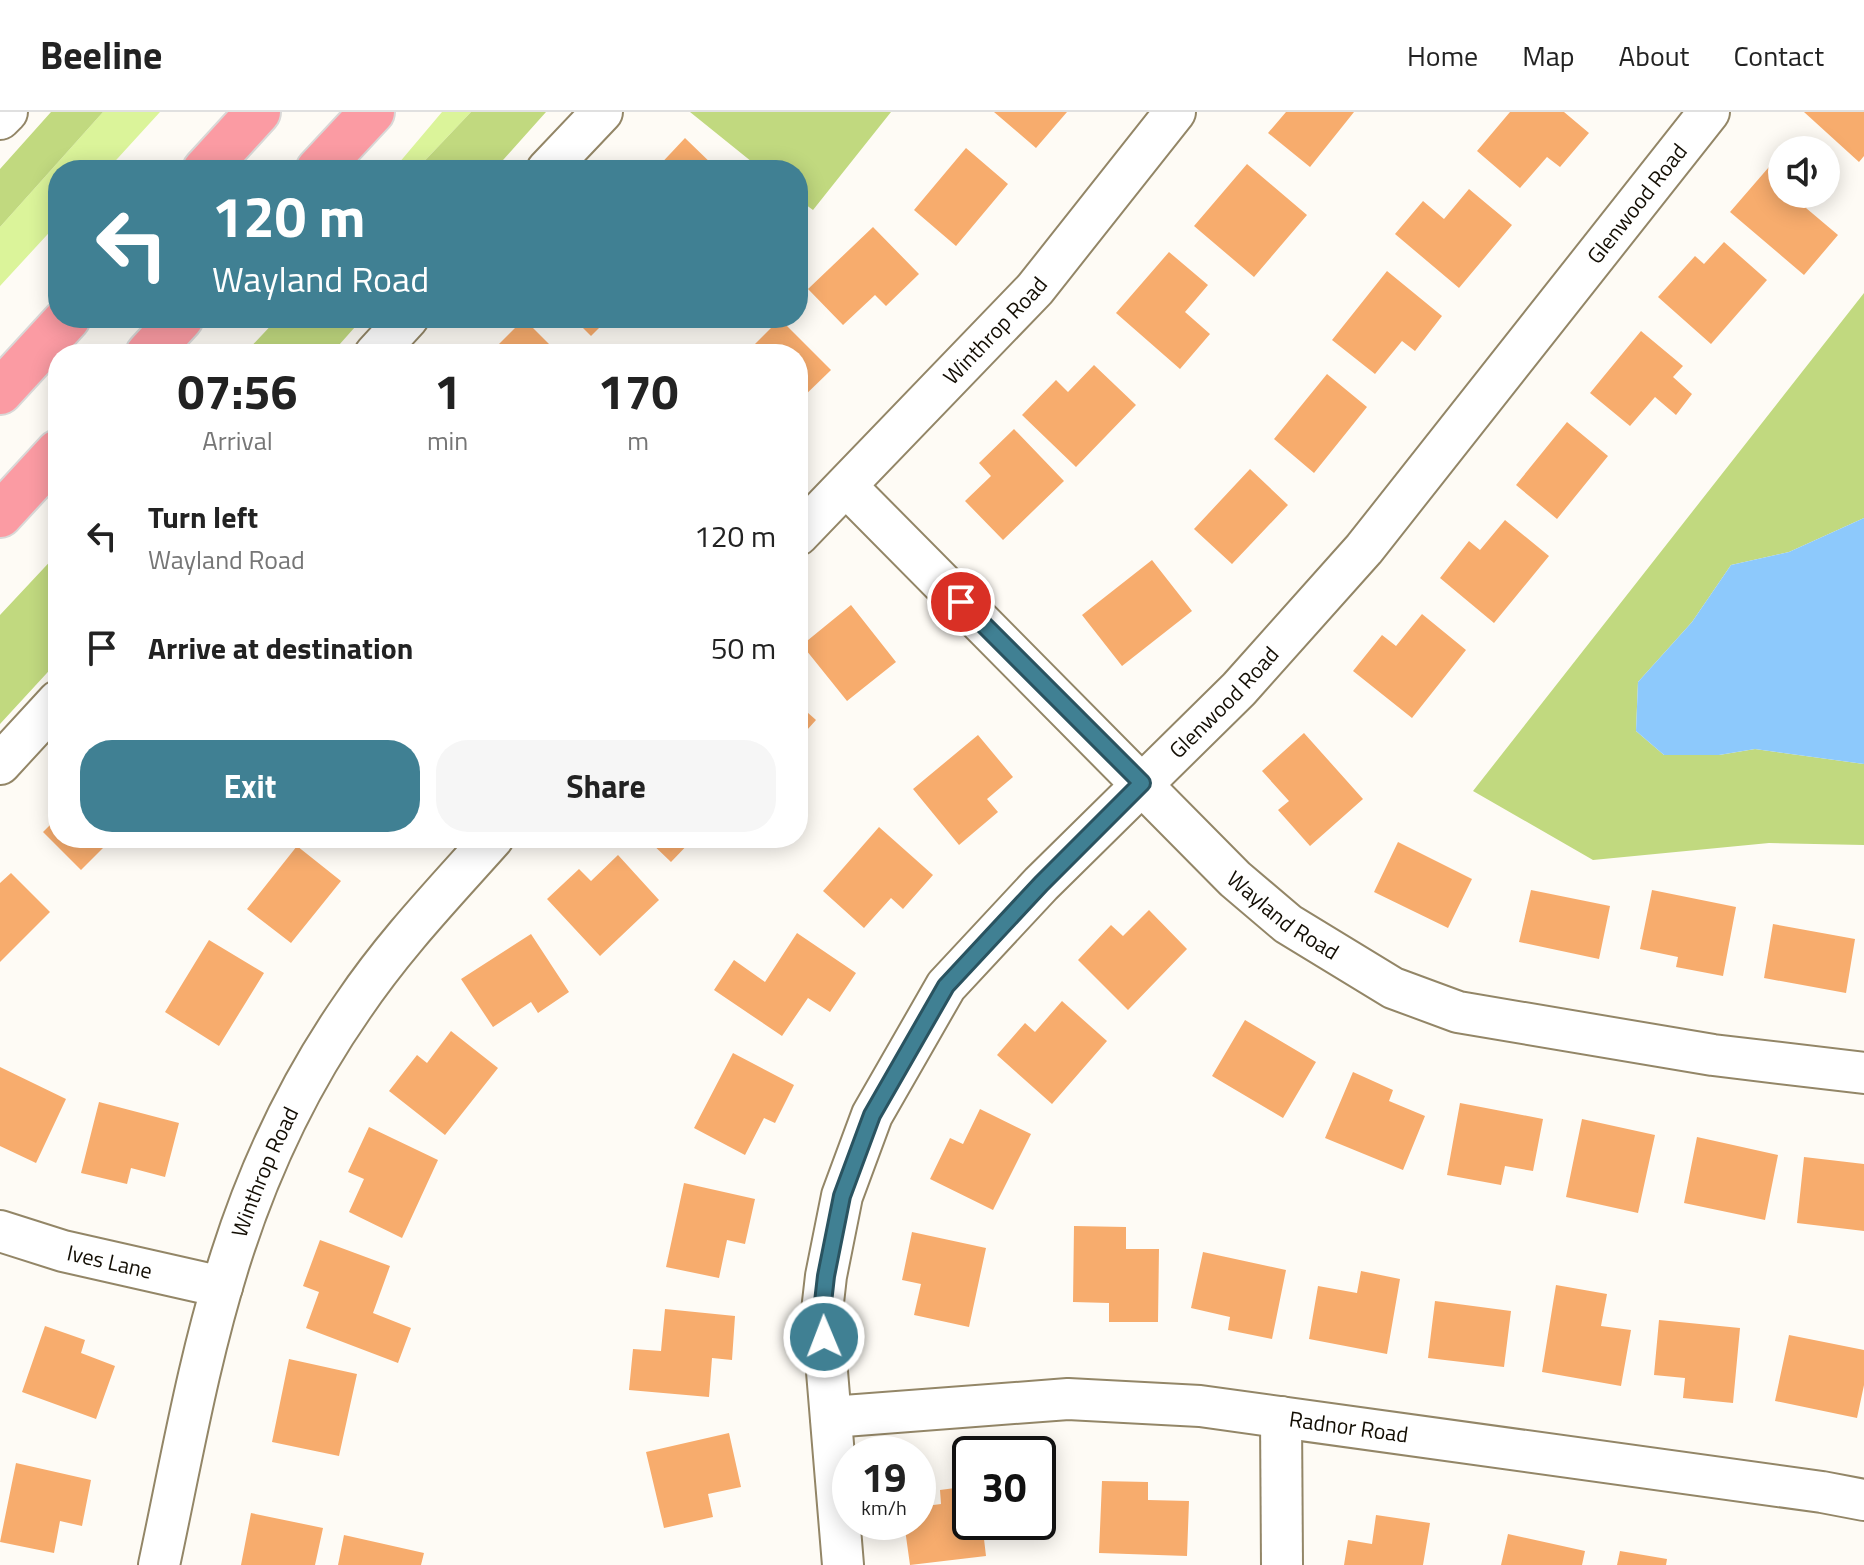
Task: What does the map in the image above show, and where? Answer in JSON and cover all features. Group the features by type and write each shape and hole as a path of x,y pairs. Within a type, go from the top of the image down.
{"highway":[{"path":"214,160 258,112"},
{"path":"327,160 372,112"},
{"path":"0,392 59,328"},
{"path":"157,344 172,328"},
{"path":"0,515 48,463"}],"street":[{"path":"0,119 7,112"},
{"path":"556,160 602,112"},
{"name":"Winthrop Road","path":"808,525 1035,289 1175,112"},
{"name":"Glenwood Road","path":"843,1565 822,1311 826,1276 842,1196 872,1115 946,986 1041,884 1239,689 1364,549 1709,112"},
{"path":"384,344 399,328"},
{"name":"Wayland Road","path":"847,487 1235,879 1288,924 1393,988 1458,1012 1713,1055 1864,1073"},
{"path":"0,764 48,712"},
{"name":"Winthrop Road","path":"159,1565 222,1287 256,1185 295,1102 351,1009 393,950 484,848"},
{"name":"Ives Lane","path":"0,1231 63,1251 222,1287"},
{"name":"Radnor Road","path":"831,1417 1068,1399 1200,1406 1776,1485 1864,1500"},
{"path":"1281,1417 1282,1565"}],"green space":[{"path":"51,112 103,112 60,160 48,160 48,173 0,227 0,169"},
{"path":"103,112 160,112 116,160 60,160"},
{"path":"442,112 471,112 425,160 401,160"},
{"path":"471,112 546,112 503,160 425,160"},
{"path":"690,112 891,112 813,210 808,206 808,160 750,160"},
{"path":"48,173 48,234 0,286 0,227"},
{"path":"1864,293 1864,518 1789,552 1731,565 1692,622 1638,682 1636,731 1664,755 1719,755 1755,749 1864,764 1864,845 1769,843 1593,860 1473,791"},
{"path":"269,328 354,328 340,344 253,344"},
{"path":"48,564 48,672 0,724 0,615"}],"water":[{"path":"1864,518 1864,764 1755,749 1719,755 1664,755 1636,731 1638,682 1692,622 1731,565 1789,552"}],"building":[{"path":"994,112 1067,112 1036,148"},
{"path":"1286,112 1354,112 1310,167 1268,133"},
{"path":"1510,112 1564,112 1589,133 1560,167 1547,157 1520,188 1477,151"},
{"path":"1804,112 1864,112 1864,156 1859,162 1840,145 1840,136 1830,136"},
{"path":"685,138 708,160 664,160"},
{"path":"966,148 1008,184 956,246 914,210"},
{"path":"1247,164 1307,215 1254,277 1194,226"},
{"path":"1768,168 1768,208 1806,208 1838,235 1804,275 1730,212"},
{"path":"1469,189 1512,225 1459,288 1395,234 1423,201 1444,219"},
{"path":"873,227 919,274 886,306 875,295 843,325 808,289"},
{"path":"1724,242 1767,280 1711,344 1658,297 1695,256 1704,264"},
{"path":"1169,252 1208,285 1185,312 1210,334 1180,369 1116,313"},
{"path":"1387,271 1442,316 1415,351 1402,341 1375,374 1332,340"},
{"path":"515,328 533,328 549,344 499,344"},
{"path":"583,328 599,328 591,336"},
{"path":"771,328 789,328 805,344 755,344"},
{"path":"1641,331 1683,366 1673,377 1692,394 1676,415 1655,397 1630,426 1590,393"},
{"path":"808,347 831,370 808,392"},
{"path":"1094,365 1136,405 1076,467 1022,415 1056,380 1068,392"},
{"path":"1327,374 1367,407 1314,473 1274,439"},
{"path":"1567,422 1608,456 1557,519 1516,485"},
{"path":"1014,429 1064,481 1003,540 965,501 991,476 979,463"},
{"path":"1250,469 1288,505 1232,564 1194,529"},
{"path":"1505,520 1549,556 1494,623 1440,578 1469,541 1480,550"},
{"path":"1152,560 1192,611 1122,666 1082,615"},
{"path":"851,605 896,662 847,701 808,652 808,640"},
{"path":"1422,614 1466,650 1412,718 1353,671 1382,635 1396,646"},
{"path":"808,713 816,720 808,729"},
{"path":"1304,733 1363,799 1310,846 1278,810 1289,801 1262,771"},
{"path":"978,735 1013,777 987,799 998,812 959,845 913,789"},
{"path":"879,827 933,875 903,909 891,898 864,928 823,891"},
{"path":"1398,842 1472,879 1448,928 1374,892"},
{"path":"59,848 103,848 81,870"},
{"path":"295,848 300,848 341,881 291,943 247,909"},
{"path":"656,848 684,848 671,862"},
{"path":"618,855 659,900 600,956 547,899 579,869 591,881"},
{"path":"11,873 50,912 0,962 0,883"},
{"path":"1531,890 1610,906 1599,959 1519,942"},
{"path":"1652,890 1736,907 1723,976 1676,967 1678,957 1640,949"},
{"path":"1149,910 1187,949 1128,1010 1078,960 1111,925 1123,936"},
{"path":"1773,924 1855,939 1846,993 1764,978"},
{"path":"797,933 856,973 830,1012 808,998 782,1036 714,990 734,960 765,982"},
{"path":"531,934 569,992 538,1013 531,1002 493,1027 461,979"},
{"path":"209,940 264,973 219,1046 165,1012"},
{"path":"1062,1001 1107,1041 1052,1104 997,1055 1025,1023 1035,1032"},
{"path":"1245,1020 1316,1062 1283,1118 1212,1076"},
{"path":"451,1031 498,1068 445,1135 389,1091 417,1055 427,1063"},
{"path":"733,1053 794,1085 775,1123 764,1118 745,1155 694,1128"},
{"path":"0,1067 66,1099 36,1163 0,1146"},
{"path":"1353,1072 1393,1090 1389,1101 1425,1116 1403,1170 1325,1138"},
{"path":"99,1102 179,1123 165,1177 131,1168 127,1184 81,1173"},
{"path":"1460,1103 1543,1119 1533,1171 1505,1166 1501,1185 1447,1175"},
{"path":"980,1109 1031,1134 993,1210 930,1179 950,1138 963,1144"},
{"path":"1582,1119 1655,1135 1638,1213 1566,1197"},
{"path":"369,1127 438,1160 402,1238 349,1212 364,1179 348,1172"},
{"path":"1697,1137 1778,1155 1765,1220 1684,1203"},
{"path":"1804,1157 1864,1164 1864,1231 1797,1223"},
{"path":"684,1183 755,1199 745,1244 727,1240 719,1278 666,1267"},
{"path":"1074,1226 1126,1227 1126,1249 1159,1249 1158,1322 1109,1322 1109,1303 1073,1302"},
{"path":"912,1232 986,1248 969,1327 914,1315 921,1284 902,1280"},
{"path":"320,1240 390,1266 373,1313 411,1328 398,1363 306,1328 319,1292 303,1286"},
{"path":"1203,1252 1286,1270 1272,1339 1228,1330 1230,1317 1191,1308"},
{"path":"1361,1271 1400,1279 1387,1354 1309,1339 1318,1286 1357,1293"},
{"path":"1556,1285 1607,1294 1601,1326 1631,1330 1621,1386 1542,1372"},
{"path":"1435,1301 1511,1311 1504,1367 1428,1358"},
{"path":"665,1309 735,1316 732,1360 712,1358 709,1397 629,1390 633,1349 661,1351"},
{"path":"1659,1320 1740,1328 1733,1403 1683,1398 1685,1378 1654,1375"},
{"path":"45,1326 85,1340 81,1353 115,1366 96,1419 22,1392"},
{"path":"1789,1335 1864,1350 1864,1385 1857,1418 1775,1401"},
{"path":"289,1359 357,1374 339,1456 272,1442"},
{"path":"729,1433 741,1487 708,1494 713,1517 664,1528 646,1452"},
{"path":"16,1463 91,1480 82,1526 60,1521 54,1553 0,1542"},
{"path":"1102,1481 1148,1482 1148,1500 1189,1501 1187,1556 1099,1553"},
{"path":"952,1488 952,1540 984,1540 986,1556 910,1565 907,1540 936,1540 936,1505 941,1504 940,1490"},
{"path":"251,1513 323,1528 315,1565 241,1565"},
{"path":"1376,1515 1430,1523 1423,1565 1344,1565 1348,1540 1372,1544"},
{"path":"1508,1534 1585,1551 1582,1565 1501,1565"},
{"path":"344,1535 424,1553 421,1565 338,1565"},
{"path":"1620,1551 1667,1559 1666,1565 1617,1565"}],"route":[{"path":"824,1337 822,1311 826,1276 842,1196 872,1115 946,986 1041,884 1142,783 961,602"}]}
